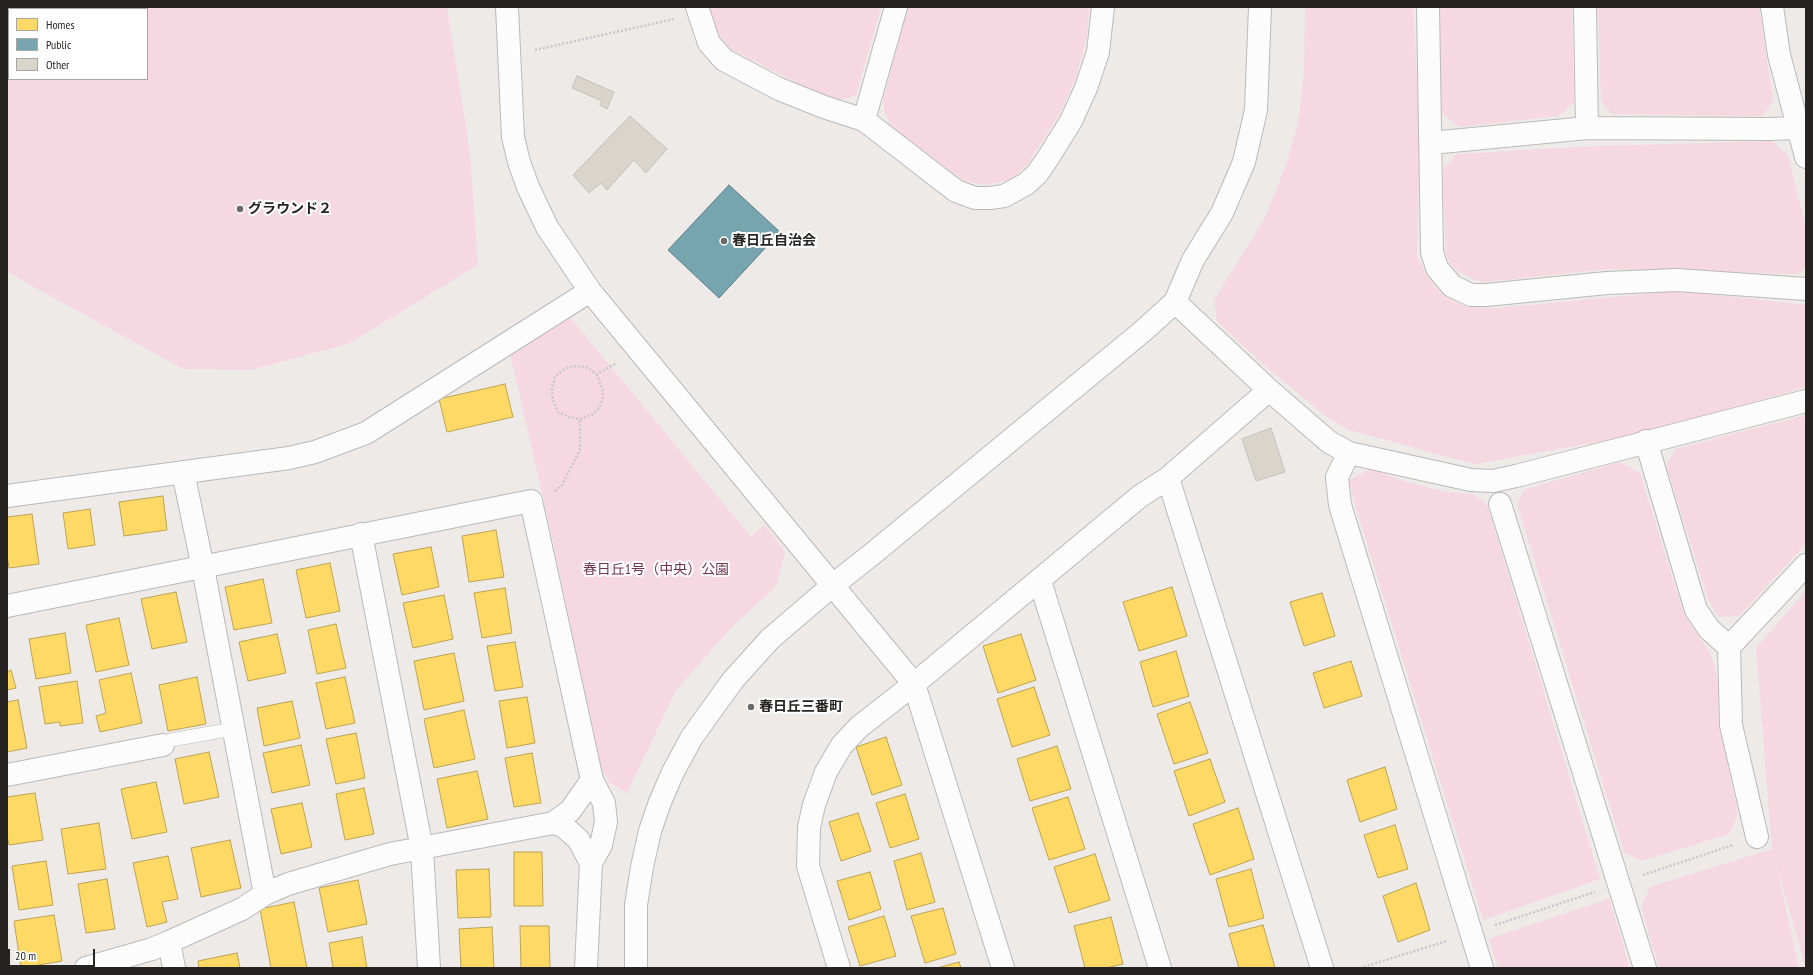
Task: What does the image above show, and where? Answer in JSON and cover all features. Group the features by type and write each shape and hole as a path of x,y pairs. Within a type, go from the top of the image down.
{"street":[{"path":"507,7 513,137 519,162 528,187 548,227 590,291 914,684 1003,968"},
{"path":"864,120 896,7"},
{"path":"697,10 709,43 724,60 778,88 824,107 864,120 956,191 975,198 990,198 1004,196 1014,192 1037,174 1071,121 1086,88 1098,52 1103,7"},
{"path":"636,968 636,904 650,831 660,802 673,772 692,737 733,680 770,639 833,585 1137,336 1176,302 1193,260 1222,213 1244,162 1256,110 1260,7"},
{"path":"1428,7 1432,252 1437,268 1452,286 1471,294 1496,295 1607,283 1677,280 1806,289"},
{"path":"1585,7 1587,128"},
{"path":"1772,7 1779,55 1806,157"},
{"path":"1431,143 1587,128 1799,128"},
{"path":"7,496 315,452 366,433 590,291"},
{"path":"1176,302 1269,390 1329,442 1349,453 1471,480 1493,481 1806,401"},
{"path":"839,968 808,866 809,827 814,805 826,772 842,745 859,727 1040,581 1139,497 1168,478 1269,390"},
{"path":"1646,441 1696,610 1709,629 1729,647"},
{"path":"1349,453 1337,477 1340,505 1482,968"},
{"path":"183,472 203,568 265,894"},
{"path":"1168,478 1322,968"},
{"path":"7,606 203,568 361,534 531,501 592,780 604,803 606,822 600,845 591,863 586,968"},
{"path":"1500,504 1620,883 1645,968"},
{"path":"361,534 422,848 429,968"},
{"path":"1757,837 1731,724 1729,647 1806,565"},
{"path":"1040,581 1160,968"},
{"path":"7,775 162,745"},
{"path":"86,968 169,942 242,909 265,894 288,884 390,854 553,823 570,811 592,780"},
{"path":"553,823 563,826 578,839 591,863"},
{"path":"169,942 174,968"}],"lane":[{"path":"162,745 171,740 233,729"}],"path":[{"path":"530,51 697,10"},
{"path":"597,374 622,359"},
{"path":"574,366 586,367 597,374 603,392 602,401 599,408 593,414 580,419 569,417 558,412 553,400 552,388 555,377 563,370 574,366"},
{"path":"531,501 549,495 562,485 580,450 580,419"},
{"path":"1360,968 1472,933 1757,837"}],"green space":[{"name":"グラウンド２","path":"7,7 447,7 470,153 478,265 348,344 250,370 183,369 7,272"},
{"path":"709,7 881,7 856,95 849,98 840,99 819,94 731,49 713,27"},
{"path":"908,7 1089,7 1087,36 1076,77 1060,113 1028,163 1012,179 987,185 963,180 890,126 885,113 883,100"},
{"path":"1305,7 1413,7 1420,128 1417,256 1426,274 1435,287 1447,298 1466,307 1496,308 1680,291 1806,305 1806,387 1636,435 1475,464 1349,430 1326,416 1264,365 1217,321 1214,300 1265,218 1286,165 1299,118 1304,71"},
{"path":"1439,7 1572,7 1574,103 1558,116 1459,127 1440,111"},
{"path":"1598,7 1759,7 1773,100 1763,116 1612,114 1601,102"},
{"path":"1772,141 1788,155 1806,229 1806,267 1800,274 1609,269 1483,282 1471,278 1453,268 1446,254 1443,169 1457,154 1596,146"},
{"name":"春日丘1号（中央）公園","path":"569,316 751,537 765,525 785,552 776,586 732,627 676,690 627,793 610,783 601,769 549,523 510,354"},
{"path":"1806,415 1806,544 1739,616 1718,617 1708,599 1666,465 1676,449"},
{"path":"1619,462 1640,473 1684,615 1710,653 1717,676 1719,726 1738,814 1729,834 1641,861 1624,852 1517,504 1524,490"},
{"path":"1370,469 1407,482 1446,492 1473,494 1487,504 1600,879 1483,920 1356,508 1349,480"},
{"path":"1806,591 1806,968 1775,860 1799,968 1659,968 1641,907 1650,887 1772,849 1756,648"},
{"path":"1609,899 1630,968 1498,968 1489,939"}],"building: Homes":[{"path":"505,384 513,417 447,432 439,399"},
{"path":"163,496 167,530 124,536 119,502"},
{"path":"90,509 95,545 68,549 63,513"},
{"path":"32,514 39,564 9,568 7,555 7,517"},
{"path":"496,530 504,577 469,582 462,536"},
{"path":"431,547 439,587 402,595 393,554"},
{"path":"330,563 340,611 306,618 296,570"},
{"path":"263,579 272,623 234,630 225,587"},
{"path":"1172,587 1187,636 1139,651 1123,602"},
{"path":"505,588 512,633 482,638 474,593"},
{"path":"176,592 187,642 152,649 141,599"},
{"path":"1322,593 1335,636 1304,646 1290,602"},
{"path":"444,595 453,639 413,648 403,603"},
{"path":"119,618 129,665 96,672 86,625"},
{"path":"336,624 346,668 317,674 308,630"},
{"path":"65,633 71,673 36,679 29,639"},
{"path":"277,634 286,673 248,681 239,642"},
{"path":"1021,634 1036,680 998,693 983,646"},
{"path":"515,642 523,687 495,691 487,646"},
{"path":"1176,651 1189,696 1153,707 1140,662"},
{"path":"454,653 464,701 424,710 414,661"},
{"path":"1351,661 1362,696 1324,708 1313,673"},
{"path":"11,670 16,688 7,690 7,672"},
{"path":"131,673 142,723 100,732 96,716 106,713 99,680"},
{"path":"197,677 206,724 168,731 159,685"},
{"path":"345,677 355,723 326,729 316,683"},
{"path":"77,681 83,723 60,726 60,722 45,724 39,687"},
{"path":"1034,687 1050,735 1012,747 997,699"},
{"path":"527,697 535,743 507,748 499,701"},
{"path":"18,700 27,748 7,752 7,702"},
{"path":"292,701 300,738 264,746 257,708"},
{"path":"1190,702 1208,753 1174,764 1157,714"},
{"path":"464,710 475,759 434,768 424,719"},
{"path":"356,733 365,778 336,784 326,739"},
{"path":"886,737 902,785 872,795 856,747"},
{"path":"301,745 310,785 272,793 263,753"},
{"path":"1057,746 1071,789 1030,801 1017,759"},
{"path":"209,752 219,797 184,804 175,759"},
{"path":"532,753 541,803 514,807 505,758"},
{"path":"1210,759 1225,802 1189,816 1174,771"},
{"path":"1385,767 1397,809 1360,822 1347,780"},
{"path":"477,771 488,819 447,828 437,779"},
{"path":"156,782 167,832 132,839 121,789"},
{"path":"364,788 374,834 345,840 336,794"},
{"path":"35,793 43,840 9,845 7,835 7,797"},
{"path":"905,794 919,839 890,848 876,803"},
{"path":"1068,797 1085,849 1049,860 1032,808"},
{"path":"302,803 312,847 281,854 271,809"},
{"path":"1238,808 1254,859 1210,875 1193,824"},
{"path":"858,813 871,851 841,861 829,822"},
{"path":"99,823 106,869 68,874 61,829"},
{"path":"1395,825 1408,869 1378,878 1364,835"},
{"path":"230,840 241,888 201,897 191,848"},
{"path":"514,852 542,852 543,906 514,906"},
{"path":"921,853 935,902 907,910 894,861"},
{"path":"1095,854 1110,900 1069,913 1054,867"},
{"path":"168,856 178,899 162,902 167,922 147,927 133,863"},
{"path":"46,861 53,905 19,910 12,866"},
{"path":"489,869 491,917 458,918 456,870"},
{"path":"1251,869 1264,918 1229,927 1216,879"},
{"path":"870,872 881,909 849,920 837,881"},
{"path":"107,879 115,929 86,933 78,884"},
{"path":"358,880 367,924 328,932 319,888"},
{"path":"1416,883 1430,930 1398,942 1383,896"},
{"path":"294,902 307,968 271,968 260,909"},
{"path":"943,908 956,954 925,963 911,916"},
{"path":"54,915 62,961 21,968 14,921"},
{"path":"884,916 896,956 860,966 848,927"},
{"path":"1111,917 1123,964 1106,968 1085,968 1074,926"},
{"path":"1263,925 1275,968 1239,968 1229,934"},
{"path":"520,926 549,926 550,968 521,968"},
{"path":"492,927 494,968 461,968 459,929"},
{"path":"362,937 367,968 333,968 329,943"},
{"path":"237,953 240,968 199,968 198,961"},
{"path":"959,962 961,968 937,968"}],"building: Public":[{"name":"春日丘自治会","path":"729,185 780,232 719,298 668,250"}],"building: Other":[{"path":"577,76 614,92 607,109 600,105 602,101 572,88"},
{"path":"630,116 667,149 646,173 634,160 607,190 601,183 589,193 573,175"},
{"path":"1271,428 1285,472 1256,481 1242,439"}],"place":[{"name":"グラウンド２","path":"240,209"},
{"name":"春日丘自治会","path":"724,241"},
{"name":"春日丘三番町","path":"751,707"}]}
